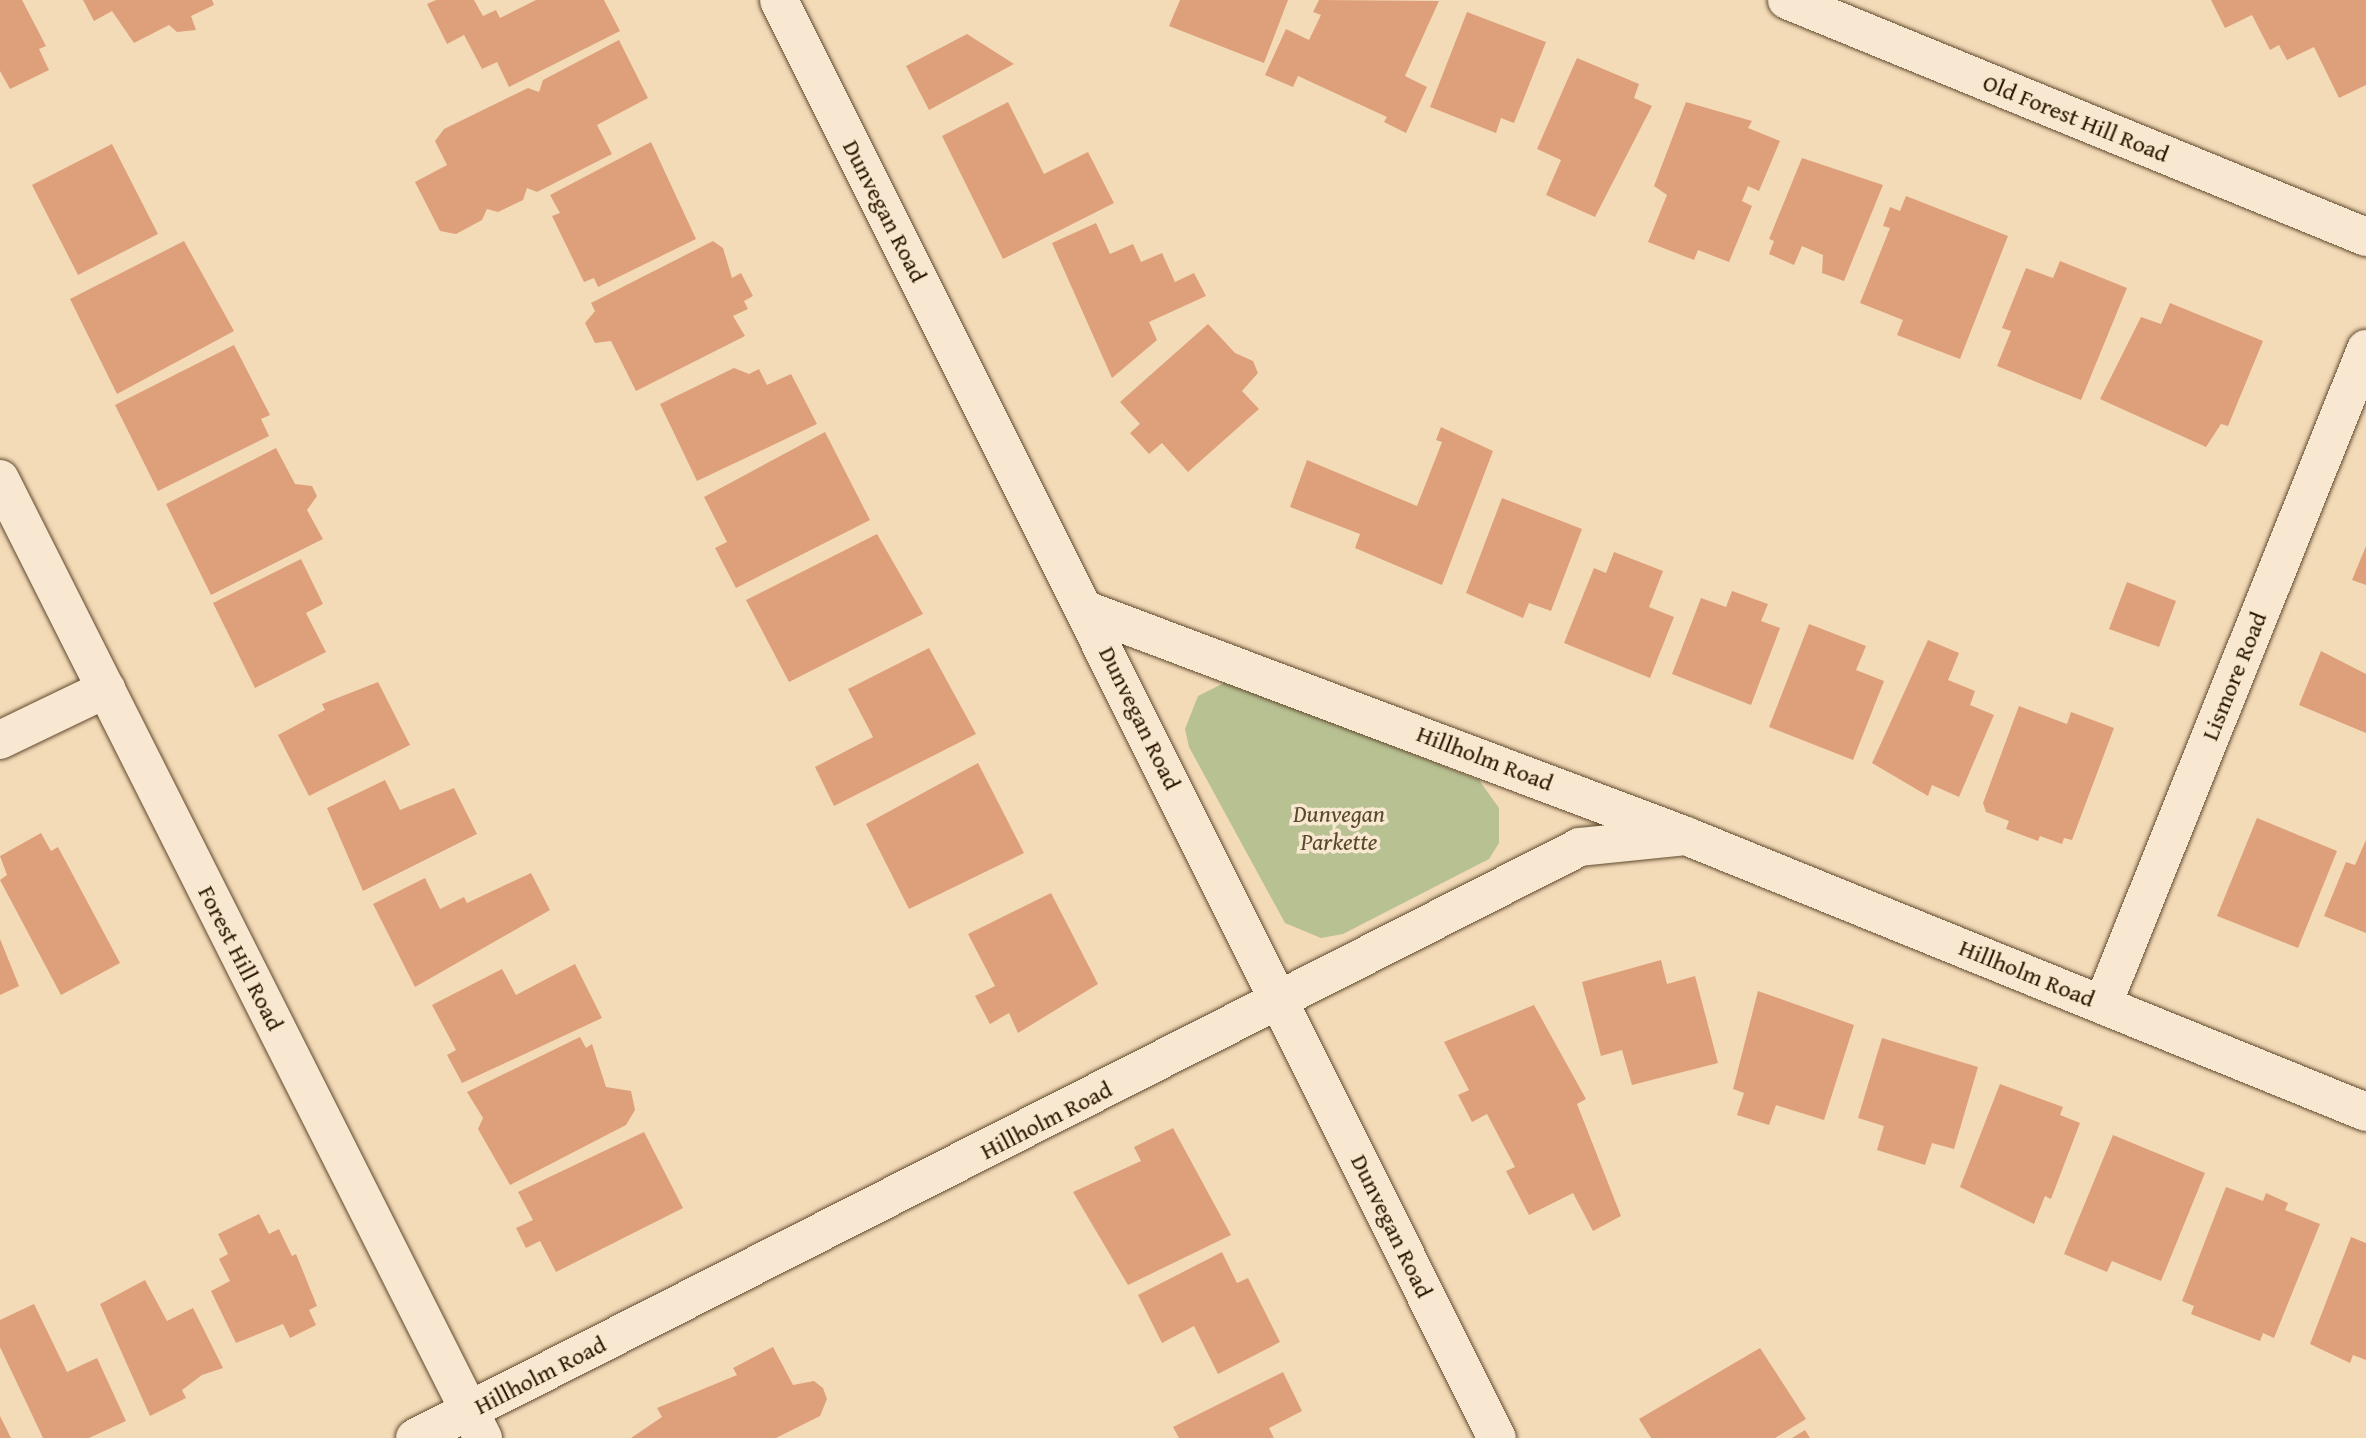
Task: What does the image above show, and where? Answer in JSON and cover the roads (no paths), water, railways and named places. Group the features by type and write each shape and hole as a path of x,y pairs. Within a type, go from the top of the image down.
{"street":[{"name":"Dunvegan Road","path":"779,0 1086,610 1497,1438"},
{"name":"Old Forest Hill Road","path":"1787,0 2366,237"},
{"name":"Lismore Road","path":"2103,1004 2366,349"},
{"name":"Forest Hill Road","path":"0,479 476,1424"},
{"name":"Hillholm Road","path":"1086,610 1686,836 2366,1112"},
{"path":"0,740 106,689"},
{"name":"Hillholm Road","path":"415,1438 476,1424 1580,847 1686,836"}],"park label":[{"name":"Dunvegan Parkette","path":"1339,828"}]}
